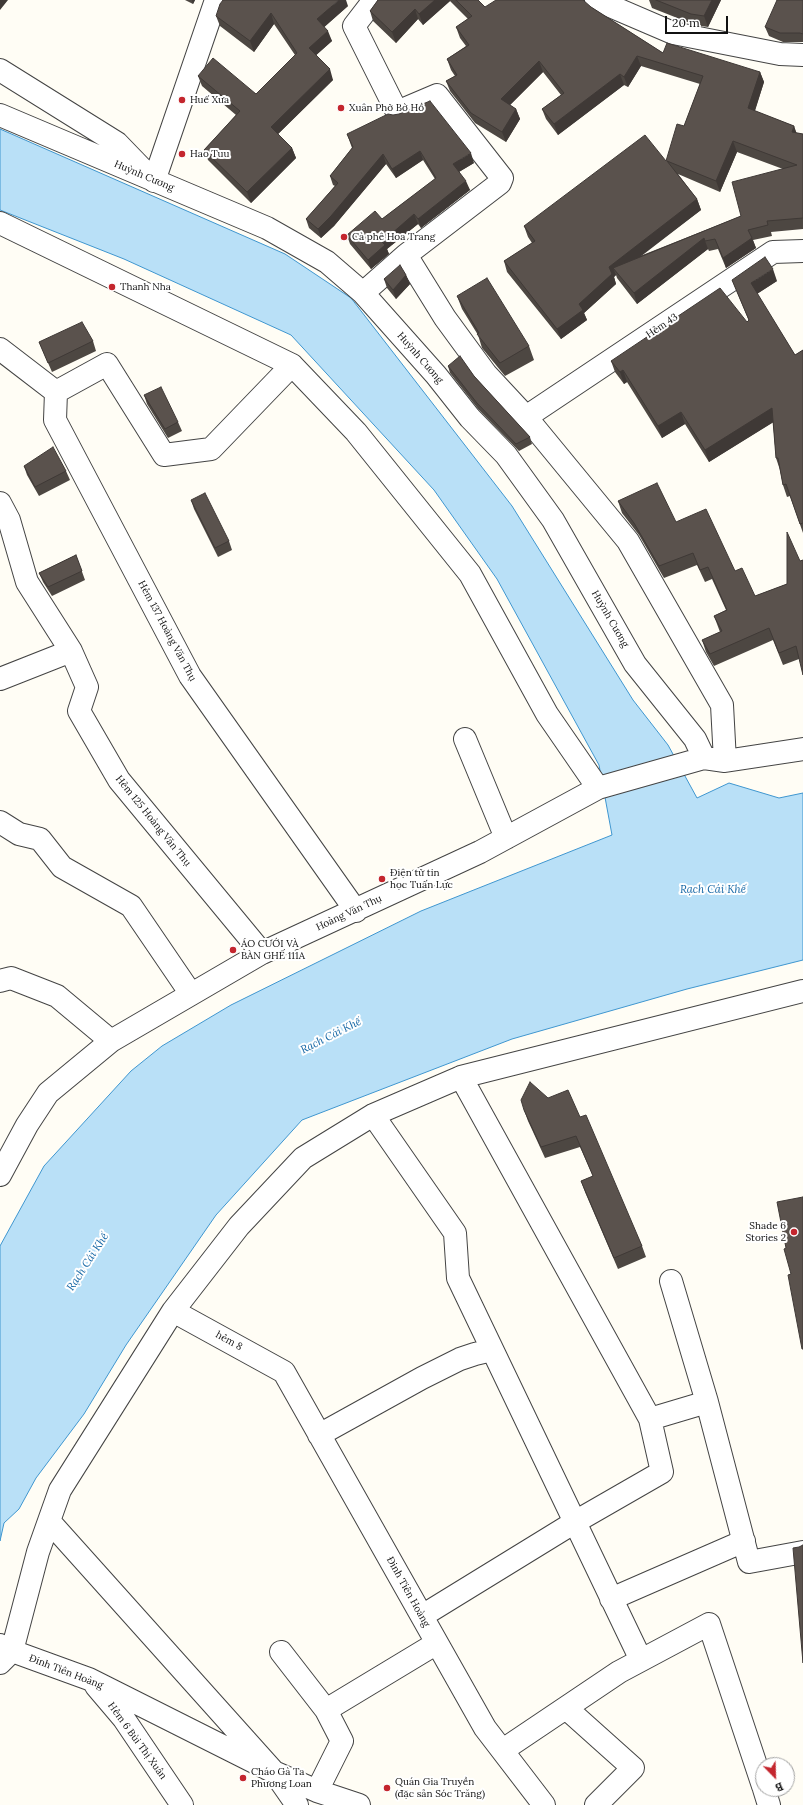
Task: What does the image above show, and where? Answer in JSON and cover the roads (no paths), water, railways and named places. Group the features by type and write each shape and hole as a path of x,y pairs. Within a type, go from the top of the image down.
{"street":[{"path":"0,70 117,143 154,180 216,0"},
{"path":"363,293 406,255 500,183 502,178 437,95 397,112 354,26 374,0"},
{"path":"596,0 673,33 780,54 803,55"},
{"name":"Huỳnh Cương","path":"0,114 267,228 327,262 363,293 436,374 470,418 506,455 553,520 635,664 695,739 714,760"},
{"path":"0,223 292,365 356,432 470,574 547,714 598,788"},
{"name":"Hẻm 43","path":"526,417 773,252 803,251"},
{"path":"406,255 445,318 486,374 526,417 628,541 722,704 714,760 803,749"},
{"path":"0,350 56,392 107,364 164,455 211,449 292,365"},
{"name":"Hẻm 137 Hoàng Văn Thụ","path":"56,392 55,420 190,676 356,910"},
{"name":"Hẻm 125 Hoàng Văn Thụ","path":"3,516 27,582 71,650 87,687 79,711 119,780 262,953"},
{"path":"0,679 71,650"},
{"path":"465,740 506,838"},
{"name":"Hoàng Văn Thụ","path":"1,1171 27,1125 48,1093 111,1041 262,953 480,852 598,788 714,760"},
{"path":"0,822 19,834 40,839 62,867 131,906 191,994"},
{"path":"0,981 11,978 57,996 111,1041"},
{"path":"4,1653 60,1490 173,1311 239,1226 302,1158 373,1115 461,1077 803,991"},
{"path":"422,1616 575,1522 662,1472 650,1419 461,1077"},
{"path":"373,1115 455,1233 458,1278 641,1660"},
{"path":"671,1281 707,1402 749,1562 803,1552"},
{"name":"hẻm 8","path":"173,1311 284,1372"},
{"path":"319,1435 422,1378 460,1359 492,1350"},
{"name":"Đinh Tiên Hoàng","path":"284,1372 486,1728 544,1805"},
{"path":"650,1419 707,1402"},
{"path":"49,1521 274,1772 297,1805"},
{"path":"611,1599 744,1541"},
{"path":"503,1750 619,1672 708,1624 755,1764"},
{"path":"326,1710 437,1642"},
{"path":"281,1652 326,1710 342,1741 317,1791"},
{"name":"Đinh Tiên Hoàng","path":"4,1653 89,1679 274,1772 317,1791 359,1805"},
{"name":"Hẻm 6 Bùi Thị Xuân","path":"89,1679 124,1719 182,1805"},
{"path":"566,1708 634,1768 596,1805"}],"water":[{"name":"Rạch Cái Khế","path":"0,129 285,254 351,298 512,506 633,700 668,745 697,798 729,783 779,798 803,793 803,960 687,989 512,1039 302,1120 216,1215 126,1345 84,1414 36,1478 19,1509 4,1523 0,1541 0,1246 44,1166 131,1071 162,1046 231,1005 421,911 612,835 599,765 497,579 434,490 291,335 124,259 0,210"}],"place":[{"name":"Huế Xưa","path":"182,100"},
{"name":"Xuân Phở Bờ Hồ","path":"341,108"},
{"name":"Hao Tuu","path":"182,154"},
{"name":"Cà phê Hoa Trang","path":"344,237"},
{"name":"Thanh Nha","path":"112,287"},
{"name":"Điện tử tin học Tuấn Lực","path":"382,879"},
{"name":"ÁO CƯỚI VÀ BÀN GHẾ 111A","path":"233,950"},
{"name":"Shade 6 Stories 2","path":"794,1232"},
{"name":"Cháo Gà Ta Phương Loan","path":"243,1778"},
{"name":"Quán Gia Truyền (đặc sản Sóc Trăng)","path":"387,1788"}]}
